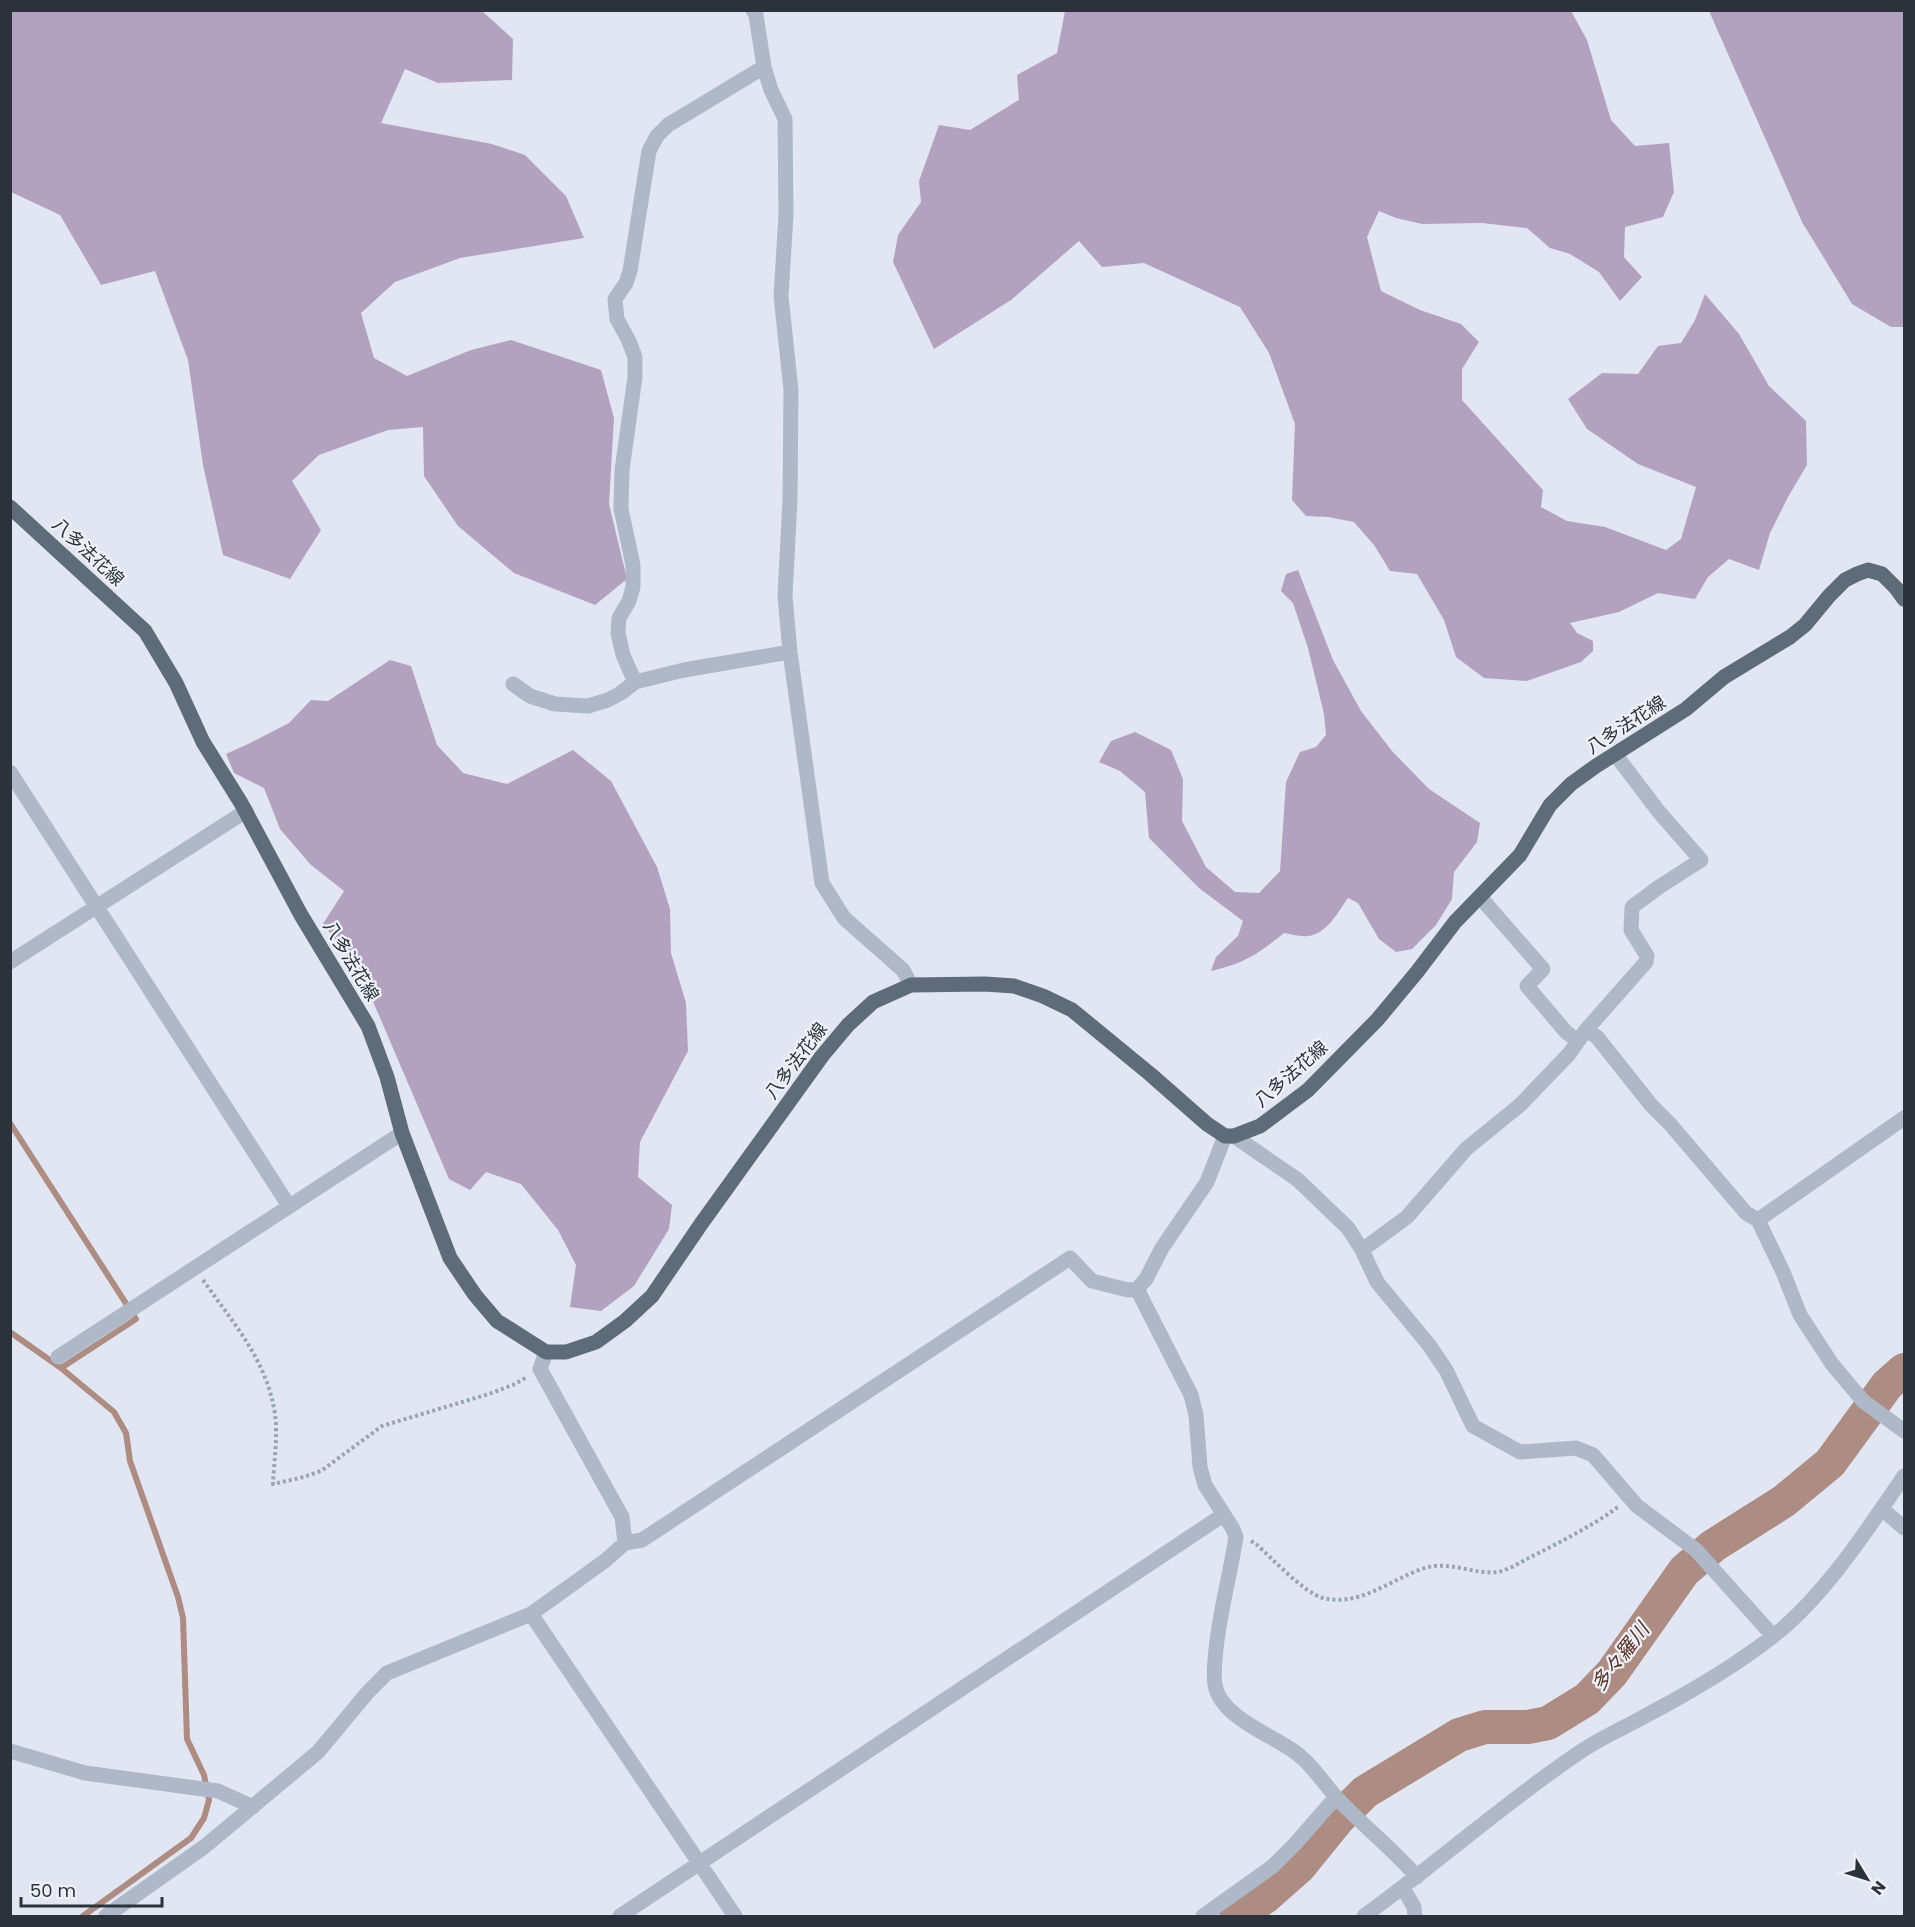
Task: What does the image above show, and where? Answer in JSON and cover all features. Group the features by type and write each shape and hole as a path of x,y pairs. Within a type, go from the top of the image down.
{"main road":[{"name":"八多法花線","path":"10,507 145,631 176,683 203,742 246,811 301,915 368,1026 387,1077 402,1133 450,1258 475,1295 497,1321 546,1352 566,1352 596,1342 625,1321 652,1296 822,1056 848,1025 873,1002 911,985 1014,986 1052,1001 1072,1010 1207,1124 1229,1136 1260,1126 1308,1090 1377,1020 1455,922 1521,855 1550,805 1571,784 1686,709 1731,672 1790,637 1805,625 1845,580 1868,570 1882,574 1905,599"}],"street":[{"path":"753,10 756,15 764,67 771,90 785,119 786,215 781,296 791,390 790,500 785,596 790,652 822,883 844,918 903,970 911,985"},
{"path":"635,682 623,655 618,633 619,618 629,601 633,587 633,565 621,509 622,470 635,377 635,357 617,319 615,299 626,283 630,270 650,151 657,136 668,125 764,67"},
{"path":"513,684 530,696 555,704 588,706 608,700 635,682 684,670 790,652"},
{"path":"1362,1250 1407,1217 1466,1149 1520,1105 1569,1054 1582,1035 1646,962 1647,956 1631,930 1632,907 1659,886 1701,860 1659,812 1615,754"},
{"path":"10,772 289,1206"},
{"path":"10,963 246,811"},
{"path":"1480,897 1543,969 1527,986 1566,1032 1597,1037 1651,1105 1746,1213 1758,1220 1783,1272 1800,1315 1832,1364 1863,1401 1905,1431"},
{"path":"1758,1220 1905,1118"},
{"path":"58,1357 402,1133"},
{"path":"106,1917 204,1847 318,1752 368,1692 387,1673 531,1614 606,1560 625,1543 642,1540 1070,1258 1092,1281 1128,1290 1137,1289 1146,1279 1162,1248 1207,1182 1229,1136 1298,1180 1348,1228 1362,1250 1377,1282 1429,1345 1446,1370 1473,1426 1520,1452 1576,1448 1593,1455 1637,1506 1696,1550 1773,1636"},
{"path":"1137,1289 1191,1395 1196,1415 1200,1467 1205,1485 1236,1537 1219,1623 1214,1674 1215,1688 1223,1703 1234,1714 1292,1749 1311,1766 1339,1800 1406,1863 1417,1877"},
{"path":"546,1352 540,1369 622,1517 625,1543"},
{"path":"1364,1917 1522,1793 1579,1752 1730,1667 1773,1636 1802,1610 1833,1574 1905,1476"},
{"path":"1882,1509 1905,1528"},
{"path":"620,1917 1223,1515"},
{"path":"531,1614 735,1917"},
{"path":"10,1751 85,1773 218,1791 253,1807"},
{"path":"1203,1917 1273,1866 1339,1800"},
{"path":"1403,1888 1414,1906 1415,1917"}],"path":[{"path":"194,1268 256,1354 269,1384 276,1416 273,1484 304,1478 321,1471 382,1426 489,1394 515,1384 540,1369"},
{"path":"1236,1537 1244,1537 1256,1544 1303,1586 1321,1598 1340,1600 1365,1595 1423,1568 1444,1565 1500,1572 1564,1540 1618,1508 1627,1496"}],"shaded area":[{"path":"11,11 482,11 513,39 512,80 438,83 405,69 381,123 492,144 525,155 566,196 584,238 460,258 395,282 361,313 374,358 407,376 471,350 511,340 601,370 614,418 609,504 627,579 595,605 514,573 458,526 424,476 423,427 388,430 319,455 292,481 321,530 290,579 223,555 203,465 188,360 155,271 101,285 60,215 11,192"},
{"path":"1065,11 1571,11 1587,40 1611,120 1635,146 1669,143 1674,192 1663,217 1625,227 1624,257 1642,277 1620,301 1599,272 1570,254 1550,248 1527,228 1482,223 1422,224 1379,211 1367,237 1381,291 1420,310 1461,324 1479,342 1462,369 1462,400 1543,490 1541,507 1567,521 1605,527 1666,550 1681,539 1696,487 1638,464 1587,429 1568,399 1602,373 1638,374 1658,346 1681,343 1695,320 1705,294 1739,334 1769,386 1806,421 1807,465 1770,533 1759,570 1729,559 1708,577 1695,599 1658,593 1619,612 1570,623 1577,633 1593,641 1593,651 1581,662 1527,681 1484,678 1456,657 1444,620 1417,574 1390,571 1374,545 1354,522 1306,516 1292,500 1295,424 1269,353 1240,307 1144,263 1102,267 1079,241 1011,300 934,349 893,262 898,235 921,202 919,181 939,125 970,130 1019,100 1017,75 1057,53"},
{"path":"1709,11 1904,11 1904,327 1891,327 1852,304 1802,222"},
{"path":"1298,570 1333,660 1361,711 1392,751 1429,789 1480,823 1477,842 1454,872 1452,899 1436,925 1412,949 1396,952 1379,939 1358,903 1348,898 1321,931 1305,936 1284,933 1250,957 1211,971 1216,957 1238,936 1243,921 1199,888 1149,838 1145,792 1120,771 1099,762 1111,741 1135,732 1171,750 1183,779 1182,821 1206,867 1235,892 1259,893 1280,871 1286,782 1300,752 1316,747 1326,735 1324,714 1308,648 1293,603 1281,591 1286,574"},
{"path":"390,660 411,666 437,745 463,773 507,784 573,750 611,781 657,867 670,909 671,953 686,1003 688,1051 640,1142 638,1177 672,1205 669,1229 634,1286 601,1311 570,1307 576,1265 558,1230 521,1184 486,1172 470,1190 449,1179 360,971 323,924 344,891 311,865 280,829 264,788 234,773 226,754 289,723 311,700 328,701"}],"waterway":[{"path":"10,1123 136,1319 61,1368 114,1412 126,1433 130,1461 178,1597 183,1618 187,1739 204,1775 209,1800 204,1818 191,1838 83,1916"},
{"path":"10,1332 61,1368"},
{"name":"多々羅川","path":"1236,1916 1265,1897 1299,1867 1338,1819 1365,1792 1459,1735 1485,1727 1528,1727 1548,1723 1587,1699 1612,1673 1684,1571 1713,1546 1784,1501 1830,1463 1887,1385 1904,1370"}]}
